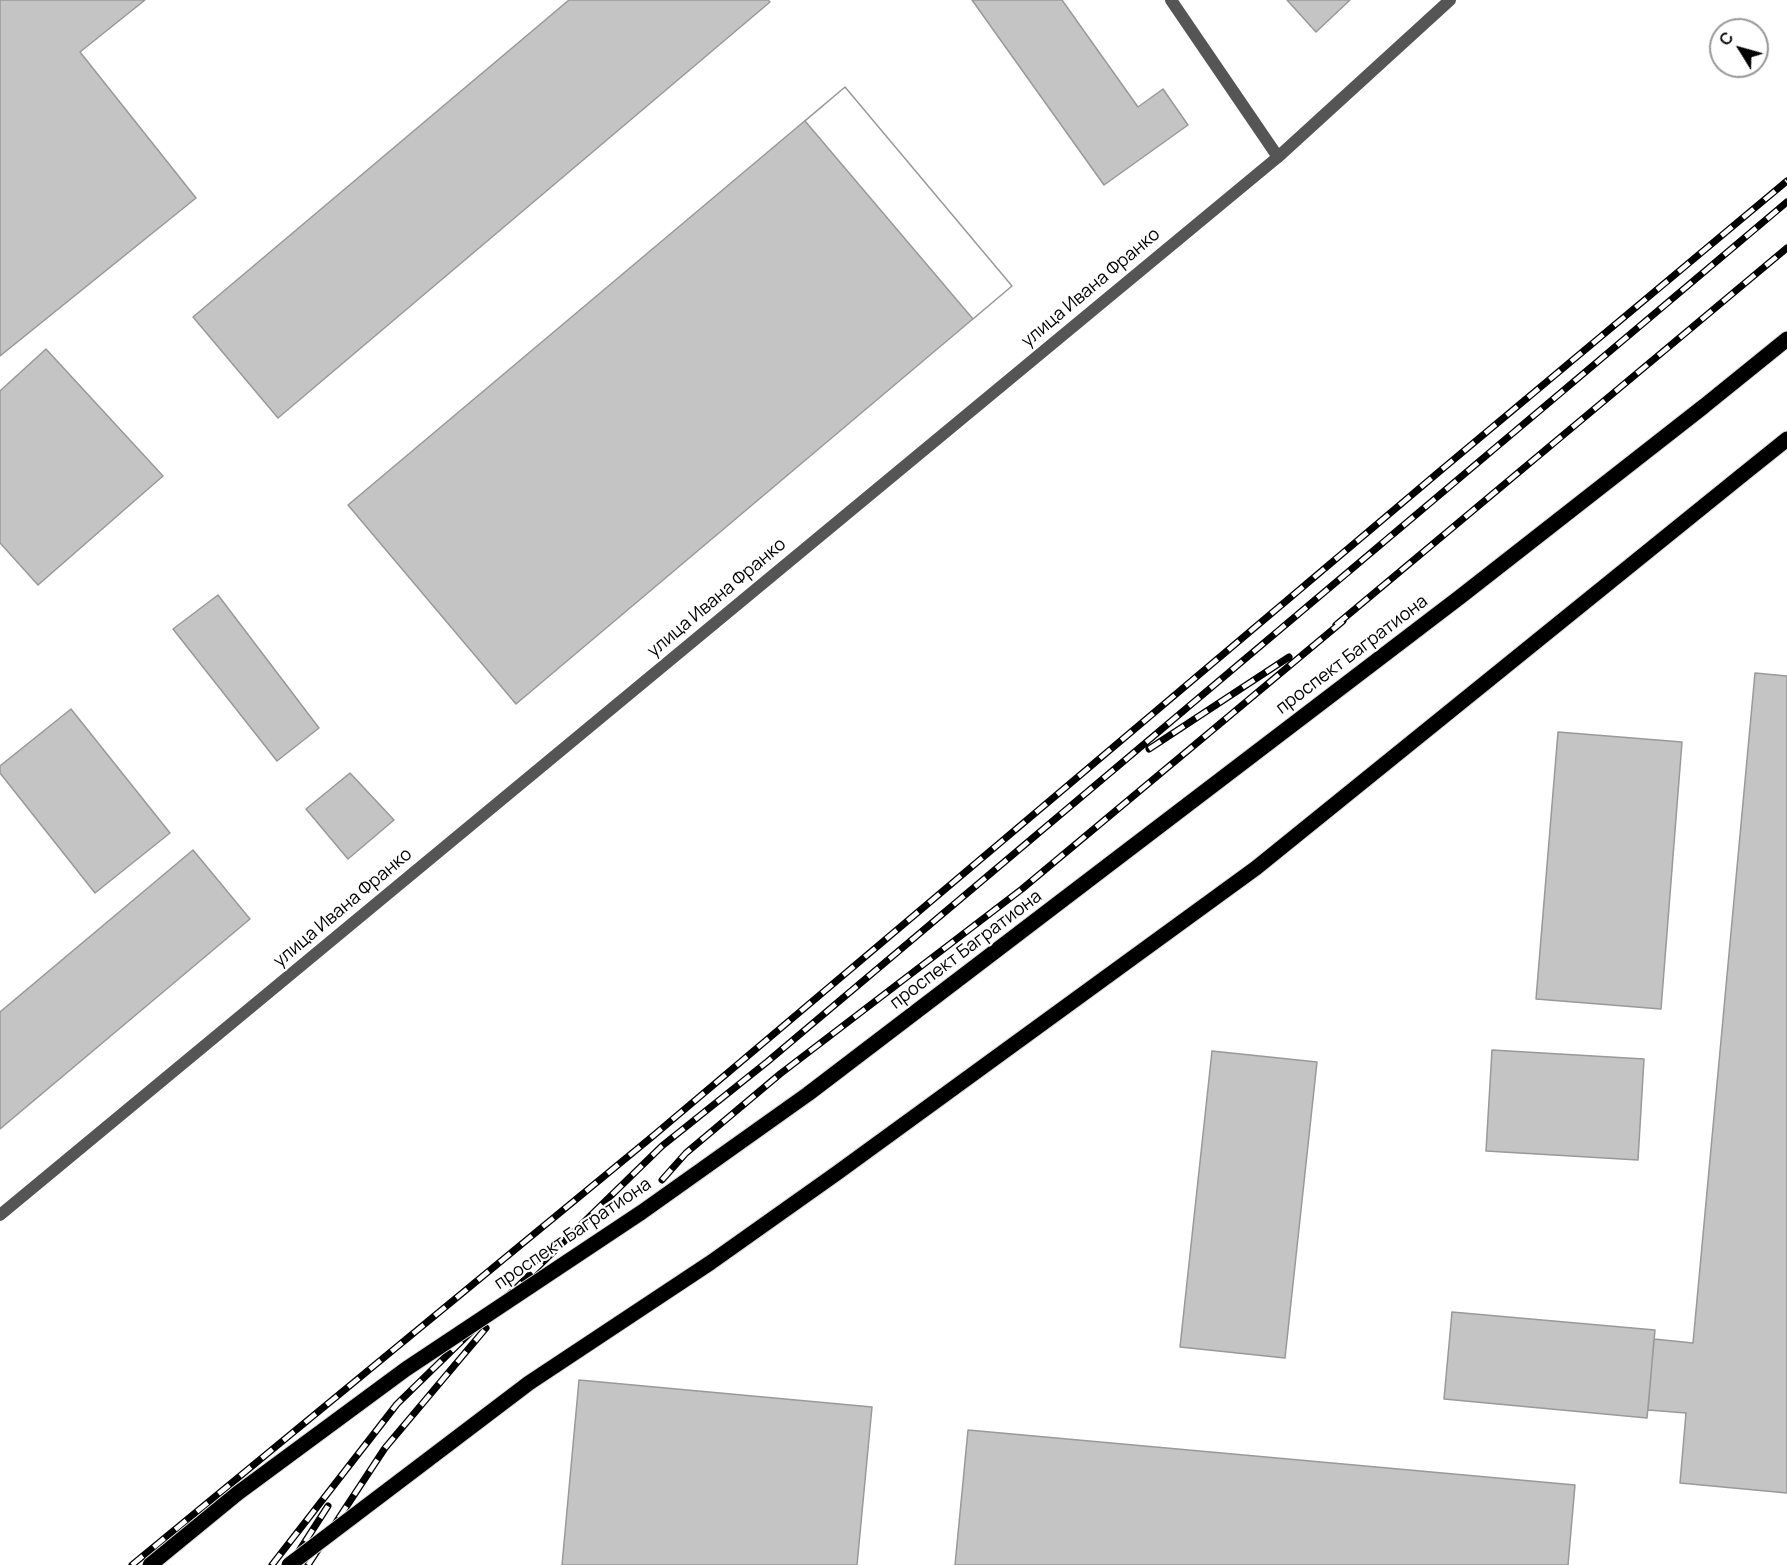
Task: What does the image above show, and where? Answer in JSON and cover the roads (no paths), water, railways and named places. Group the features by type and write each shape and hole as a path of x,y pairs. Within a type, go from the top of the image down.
{"main road":[{"name":"проспект Багратиона","path":"150,1565 238,1493 406,1369 642,1212 808,1094 1460,597 1787,339"},
{"path":"289,1565 529,1383 710,1263 1256,868 1787,439"}],"street":[{"path":"1171,0 1278,157"},
{"name":"улица Ивана Франко","path":"0,1215 1278,157 1450,0"}],"railway":[{"path":"132,1565 653,1136 1787,181"},
{"path":"272,1565 397,1404 662,1146 767,1062 1787,202"},
{"path":"1336,625 1787,248"},
{"path":"662,1180 686,1153 780,1074 1022,889 1343,621"},
{"path":"1149,749 1289,657"},
{"path":"308,1565 385,1448 486,1328"},
{"path":"290,1565 328,1506"}]}
